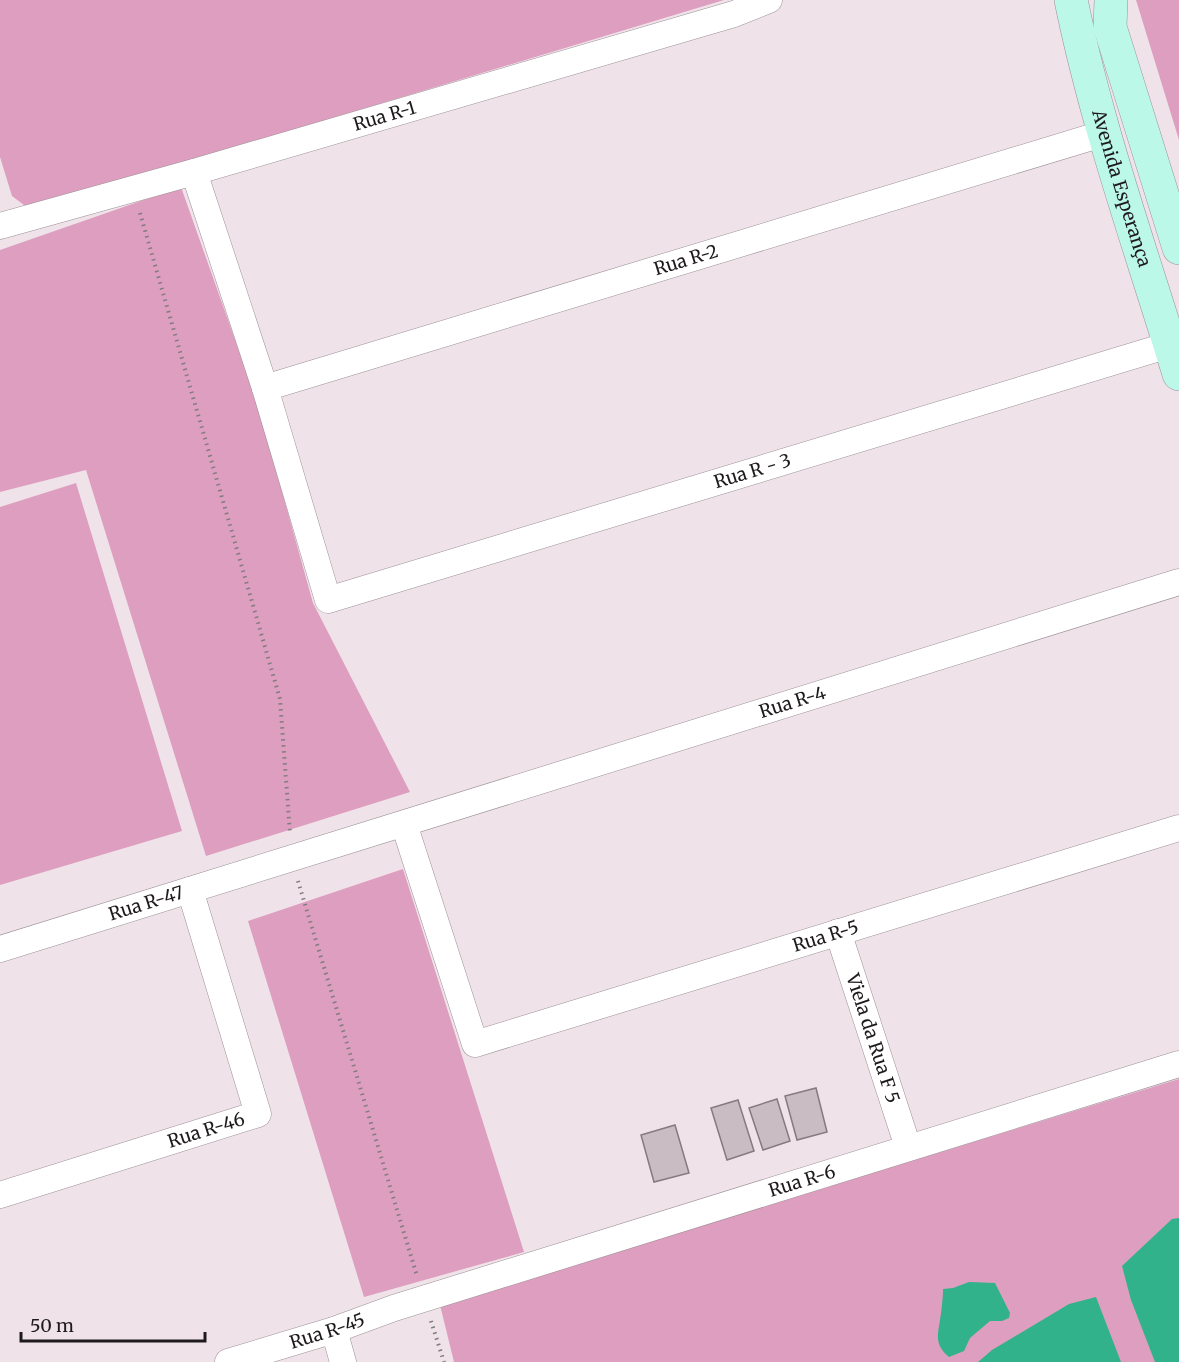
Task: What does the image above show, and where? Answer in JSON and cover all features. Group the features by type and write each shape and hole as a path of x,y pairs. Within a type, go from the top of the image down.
{"main road":[{"name":"Avenida Esperança","path":"1071,0 1079,40 1105,133 1176,353"},
{"name":"Avenida Esperança","path":"1111,0 1110,27 1179,248"}],"street":[{"name":"Rua R-1","path":"0,226 194,172 734,14 769,0"},
{"name":"Rua R-2","path":"265,388 1105,133"},
{"path":"194,172 265,388"},
{"name":"Rua R - 3","path":"265,388 328,600 1176,353"},
{"name":"Rua R-4","path":"291,858 1179,582"},
{"name":"Rua R-5","path":"404,824 475,1044 1179,828"},
{"name":"Rua R-47","path":"0,949 291,858"},
{"name":"Rua R-46","path":"0,1195 258,1114 190,890"},
{"name":"Viela da Rua F 5","path":"838,932 908,1147"},
{"name":"Rua R-6","path":"424,1299 1179,1064"},
{"name":"Rua R-45","path":"228,1362 334,1330 424,1299"},
{"path":"334,1330 343,1362"}],"path":[{"path":"133,189 280,699 291,858 444,1362"}],"shaded area":[{"path":"0,0 724,0 38,207 24,205 12,196 0,157"},
{"path":"1136,0 1179,0 1179,140"},
{"path":"181,187 257,402 313,603 410,792 206,856 86,470 0,492 0,250"},
{"path":"76,483 182,831 0,885 0,507"},
{"path":"403,869 524,1252 364,1297 248,921"},
{"path":"1179,1079 1179,1362 454,1362 440,1305"},
{"path":"1179,1218 1179,1362 1155,1362 1131,1300 1122,1266 1172,1219"},
{"path":"969,1282 995,1283 1010,1313 1009,1318 1002,1321 990,1321 970,1338 964,1351 949,1357 938,1342 943,1289"},
{"path":"1096,1297 1121,1362 978,1362 992,1350 1069,1304"}],"building":[{"path":"816,1088 827,1132 797,1140 785,1096"},
{"path":"777,1099 790,1141 763,1150 749,1108"},
{"path":"738,1100 754,1151 727,1160 711,1108"},
{"path":"675,1125 689,1173 654,1182 641,1135"}]}
